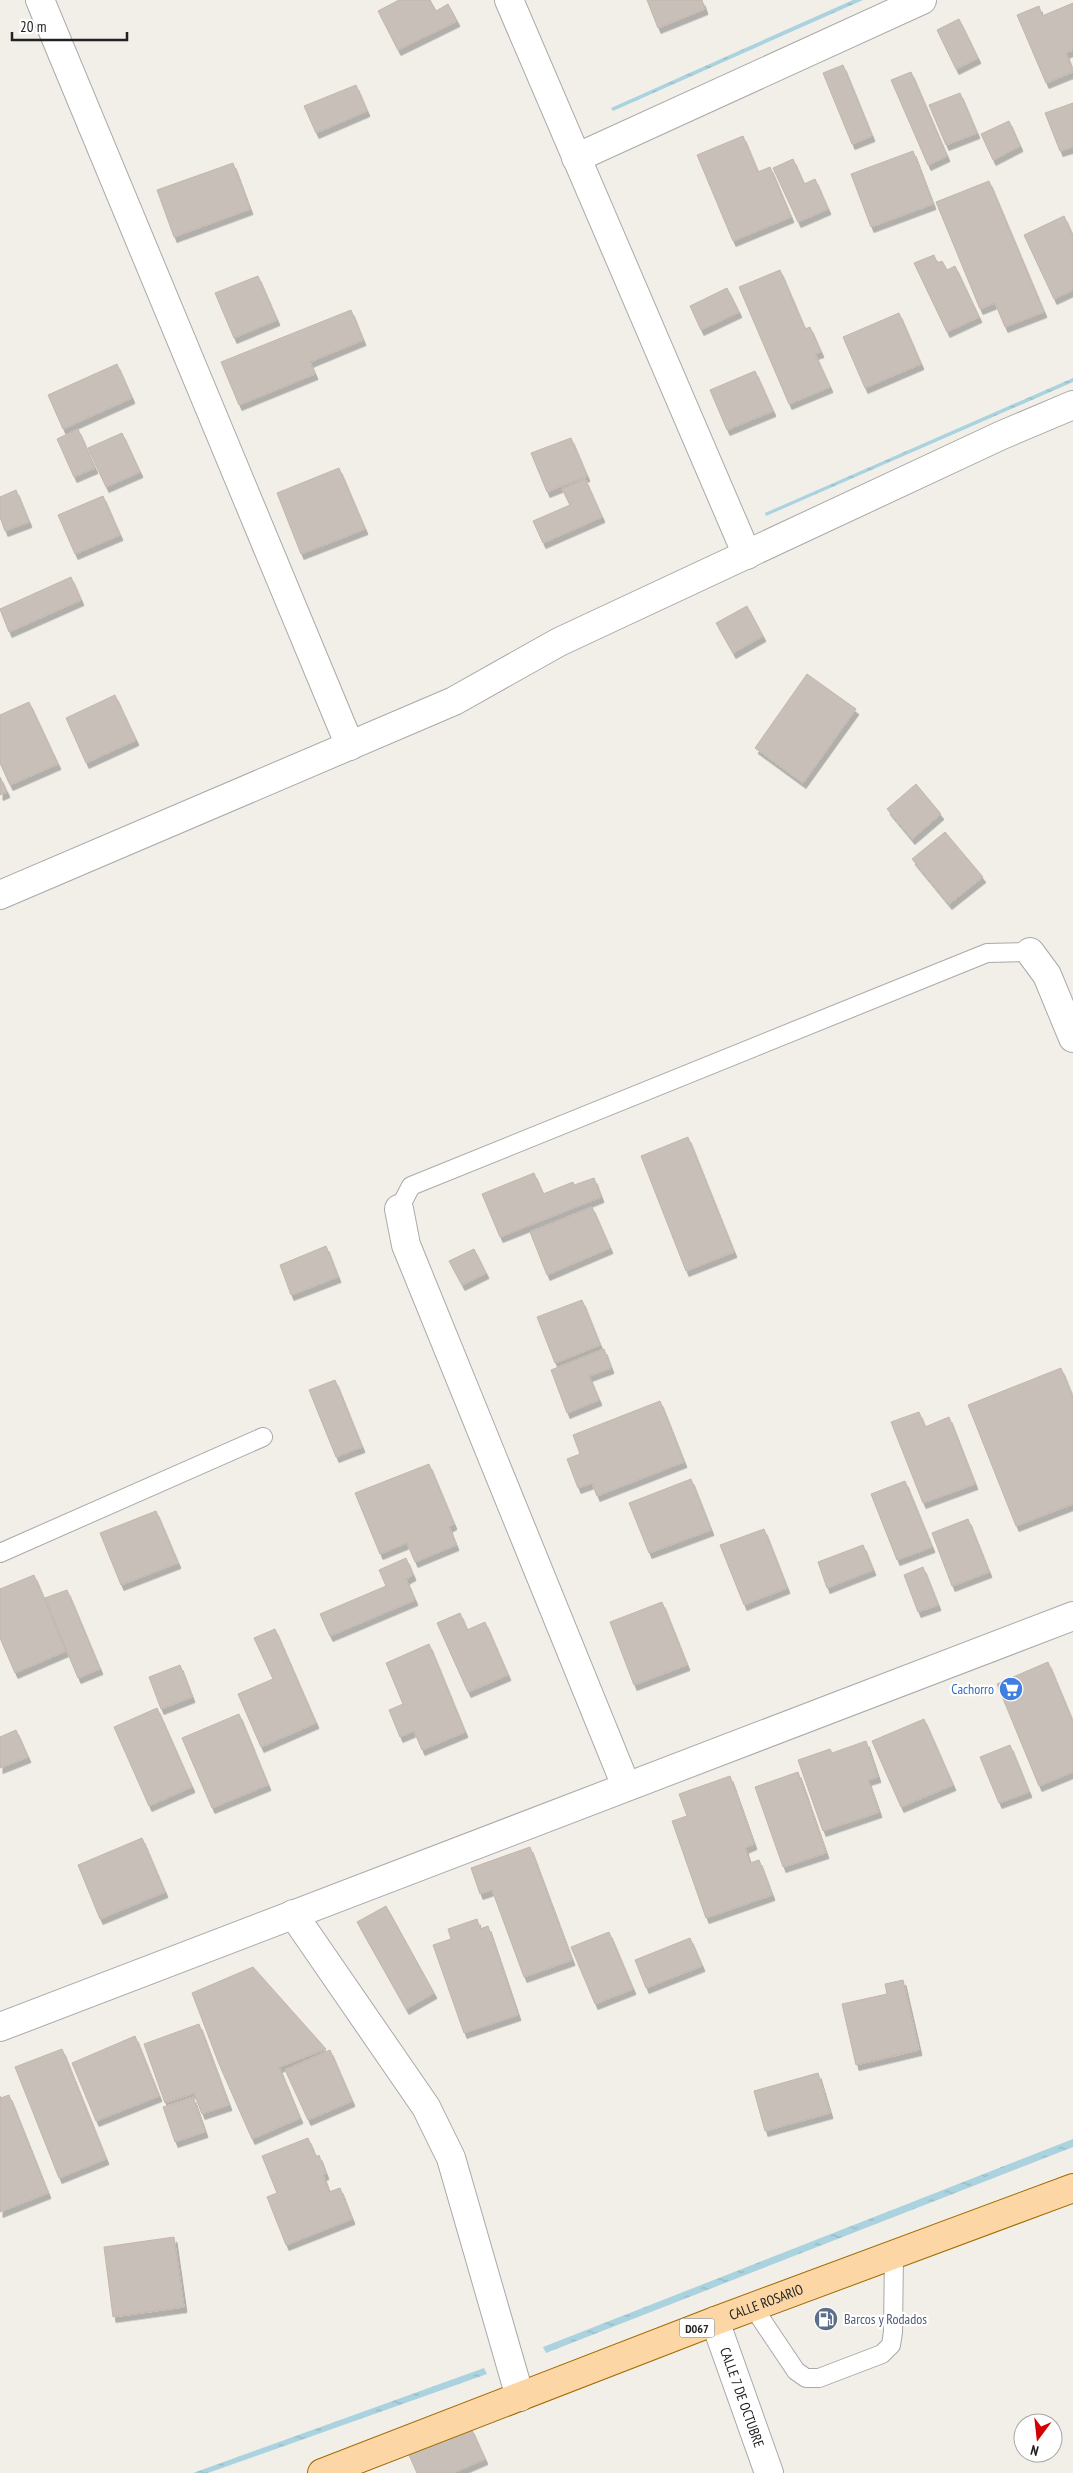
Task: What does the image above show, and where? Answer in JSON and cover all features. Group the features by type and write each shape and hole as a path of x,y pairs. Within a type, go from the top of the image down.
{"main road":[{"name":"CALLE ROSARIO","path":"322,2473 715,2321 1073,2188"}],"street":[{"path":"40,0 350,746"},
{"path":"509,0 747,555"},
{"path":"576,158 922,0"},
{"path":"0,895 454,701 559,642 1002,435 1073,405"},
{"path":"1030,952 1048,975 1073,1038"},
{"path":"399,1209 406,1245 626,1786"},
{"path":"0,2026 1073,1616"},
{"path":"292,1914 426,2107 451,2158 520,2397"},
{"name":"CALLE 7 DE OCTUBRE","path":"715,2321 769,2473"}],"lane":[{"path":"399,1209 411,1186 567,1121 987,953 1030,952"},
{"path":"0,1553 262,1437"},
{"path":"753,2307 796,2372 806,2378 819,2378 882,2354 891,2345 894,2332 894,2254"}],"water":[{"path":"853,0 863,0 613,111 611,108"},
{"path":"1073,378 1073,382 766,516 765,513"},
{"path":"1073,2139 1073,2147 546,2353 543,2347"},
{"path":"484,2368 487,2374 208,2473 193,2473"}],"building":[{"path":"399,0 430,0 436,11 448,4 457,21 398,50 378,11"},
{"path":"647,0 702,0 705,9 658,28"},
{"path":"1073,3 1073,50 1066,53 1073,72 1046,83 1017,15 1039,6 1042,16"},
{"path":"959,19 978,58 956,69 937,30"},
{"path":"843,65 872,136 852,144 823,73"},
{"path":"911,72 947,156 928,165 891,80"},
{"path":"356,85 367,111 316,133 304,106"},
{"path":"960,93 977,133 946,145 929,105"},
{"path":"1073,103 1073,147 1060,151 1045,113"},
{"path":"1009,121 1020,146 993,160 981,134"},
{"path":"743,136 758,172 770,167 791,217 733,241 697,155"},
{"path":"913,151 933,204 871,227 851,174"},
{"path":"793,159 804,184 815,179 828,209 798,222 773,168"},
{"path":"233,163 250,209 174,237 157,190"},
{"path":"989,181 1044,312 1005,327 995,303 980,309 936,202"},
{"path":"1064,216 1073,236 1073,290 1054,299 1024,235"},
{"path":"934,255 937,263 942,261 947,270 955,266 979,317 947,332 914,263"},
{"path":"780,270 805,329 810,327 821,352 815,354 830,387 789,404 739,287"},
{"path":"258,276 277,320 234,338 215,293"},
{"path":"727,288 739,312 701,330 690,306"},
{"path":"351,310 363,340 310,362 315,374 239,405 221,362"},
{"path":"899,313 921,364 865,388 843,337"},
{"path":"117,364 132,398 63,429 48,395"},
{"path":"755,371 773,411 727,430 710,390"},
{"path":"78,429 95,468 74,477 57,439"},
{"path":"122,433 140,472 106,487 88,448"},
{"path":"571,438 587,476 547,492 531,453"},
{"path":"339,468 365,529 301,554 277,493"},
{"path":"585,479 602,517 543,543 533,521 570,505 562,489"},
{"path":"16,490 29,522 5,531 0,517 0,497"},
{"path":"103,496 120,535 75,554 58,515"},
{"path":"71,577 81,600 9,632 0,609"},
{"path":"747,606 763,636 733,653 716,623"},
{"path":"807,674 856,709 803,783 755,748"},
{"path":"115,695 136,740 86,763 66,718"},
{"path":"29,702 58,764 10,785 0,763 0,715"},
{"path":"0,777 7,792 0,795"},
{"path":"916,784 941,814 912,839 887,809"},
{"path":"945,832 983,877 949,904 912,859"},
{"path":"688,1137 734,1252 686,1271 641,1156"},
{"path":"534,1173 543,1194 573,1182 574,1185 594,1178 601,1197 500,1237 482,1194"},
{"path":"592,1207 610,1248 547,1275 530,1232"},
{"path":"326,1246 338,1277 291,1295 280,1265"},
{"path":"474,1249 486,1273 462,1285 449,1261"},
{"path":"582,1300 600,1345 555,1363 537,1317"},
{"path":"604,1349 611,1368 589,1376 599,1400 567,1413 551,1370"},
{"path":"1061,1368 1073,1398 1073,1504 1016,1526 968,1405"},
{"path":"335,1380 362,1447 336,1457 309,1390"},
{"path":"660,1401 684,1462 597,1496 592,1483 578,1488 567,1459 580,1454 573,1435"},
{"path":"919,1412 925,1427 949,1417 975,1484 923,1503 891,1422"},
{"path":"429,1464 454,1524 449,1527 456,1545 415,1562 407,1543 380,1554 355,1493"},
{"path":"691,1479 711,1530 649,1553 629,1503"},
{"path":"905,1481 932,1547 897,1560 871,1494"},
{"path":"156,1511 178,1563 121,1585 100,1533"},
{"path":"968,1519 989,1572 952,1586 932,1533"},
{"path":"764,1529 787,1588 744,1605 720,1545"},
{"path":"863,1545 873,1570 827,1588 818,1562"},
{"path":"406,1558 413,1575 406,1579 415,1600 330,1636 320,1614 386,1586 379,1570"},
{"path":"923,1567 938,1605 918,1612 904,1575"},
{"path":"34,1575 66,1651 15,1673 0,1638 0,1589"},
{"path":"67,1590 100,1669 78,1678 45,1598"},
{"path":"662,1602 687,1665 634,1685 610,1622"},
{"path":"460,1613 467,1630 485,1622 508,1675 468,1692 437,1623"},
{"path":"275,1629 316,1723 261,1747 238,1694 273,1679 254,1638"},
{"path":"429,1644 465,1732 422,1750 414,1731 400,1737 389,1710 403,1704 386,1663"},
{"path":"1048,1662 1073,1722 1073,1772 1039,1786 997,1684"},
{"path":"180,1665 192,1697 161,1709 149,1677"},
{"path":"157,1708 192,1787 149,1806 114,1727"},
{"path":"239,1714 268,1785 212,1808 182,1738"},
{"path":"924,1719 953,1785 901,1807 872,1741"},
{"path":"16,1730 28,1757 0,1768 0,1737"},
{"path":"866,1741 878,1777 868,1780 879,1812 823,1831 798,1760 830,1749 832,1753"},
{"path":"1010,1745 1029,1792 999,1803 980,1757"},
{"path":"798,1772 826,1853 783,1867 755,1787"},
{"path":"730,1776 754,1844 745,1848 750,1863 759,1860 772,1895 706,1918 672,1821 687,1816 679,1794"},
{"path":"142,1838 165,1892 100,1919 78,1865"},
{"path":"530,1847 572,1960 524,1977 492,1890 480,1894 471,1868"},
{"path":"386,1906 434,1993 406,2009 357,1922"},
{"path":"477,1919 480,1929 488,1926 518,2015 464,2033 433,1945 451,1939 448,1929"},
{"path":"609,1932 633,1989 595,2004 571,1947"},
{"path":"690,1938 702,1966 646,1988 635,1960"},
{"path":"253,1967 326,2049 279,2067 300,2118 252,2139 219,2064 192,1993"},
{"path":"903,1980 919,2050 856,2065 842,2004 887,1994 885,1984"},
{"path":"199,2024 229,2105 202,2114 194,2093 165,2103 144,2044"},
{"path":"135,2036 159,2096 96,2121 72,2063"},
{"path":"62,2049 106,2159 59,2178 15,2067"},
{"path":"330,2050 352,2101 308,2120 285,2070"},
{"path":"818,2073 830,2113 765,2131 754,2091"},
{"path":"9,2095 48,2193 0,2212 0,2096 1,2098"},
{"path":"193,2097 205,2132 175,2142 163,2107"},
{"path":"308,2138 316,2157 319,2155 326,2174 323,2175 329,2192 340,2188 352,2219 286,2245 267,2197 277,2193 262,2156"},
{"path":"174,2237 184,2307 113,2317 104,2247"},
{"path":"471,2428 485,2459 453,2473 417,2473 409,2455"}],"place":[{"name":"Cachorro","path":"1011,1689"},
{"name":"Barcos y Rodados","path":"826,2319"}]}
